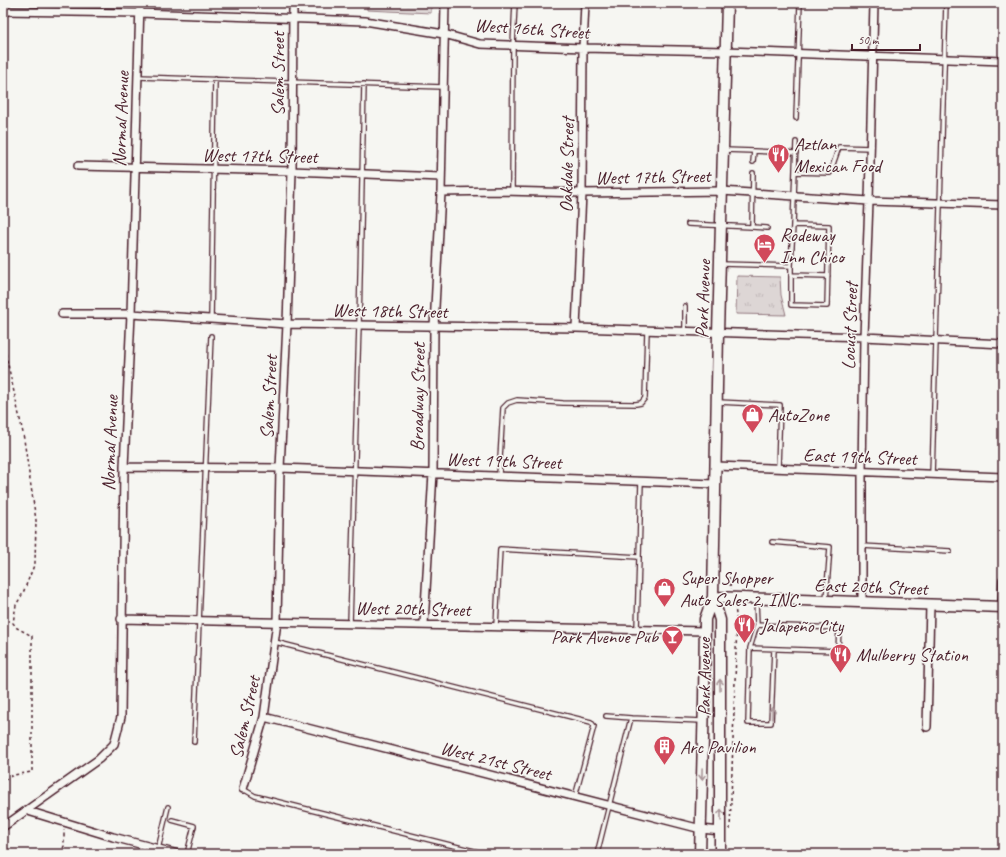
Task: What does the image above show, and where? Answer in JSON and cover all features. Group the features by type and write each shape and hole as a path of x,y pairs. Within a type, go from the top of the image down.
{"main road":[{"name":"Park Avenue","path":"720,854 726,831 720,620 713,597 718,333 727,3"},
{"name":"Park Avenue","path":"700,854 704,721 704,631 705,618 713,597"},
{"name":"East 20th Street","path":"713,597 1002,607"}],"street":[{"name":"Normal Avenue","path":"3,827 28,811 99,759 114,744 121,717 124,467 131,314 140,3"},
{"name":"Salem Street","path":"242,789 264,717 277,622 280,468 292,172 293,3"},
{"name":"Broadway Street","path":"424,624 432,473 434,326 441,192 445,3"},
{"name":"Oakdale Street","path":"576,328 582,193 583,48 585,3"},
{"name":"Locust Street","path":"862,603 864,337 874,3"},
{"name":"West 16th Street","path":"3,11 140,13 365,21 444,34 480,44 798,53 1003,61"},
{"name":"West 17th Street","path":"78,166 441,177"},
{"name":"West 17th Street","path":"441,192 722,192 869,201 1003,205"},
{"name":"West 18th Street","path":"62,314 131,314 287,324 576,328 864,337 1003,344"},
{"name":"East 19th Street","path":"716,466 1003,477"},
{"name":"West 19th Street","path":"124,467 355,470 715,484"},
{"path":"1002,607 1003,580"},
{"path":"927,727 930,604"},
{"name":"West 20th Street","path":"121,620 424,624 704,631"},
{"name":"West 21st Street","path":"264,717 701,829 726,831"},
{"path":"28,811 113,837 178,854"}],"lane":[{"path":"512,191 513,45 515,3"},
{"path":"796,118 800,3"},
{"path":"932,475 946,3"},
{"path":"138,77 443,87"},
{"path":"211,319 215,79"},
{"path":"350,623 359,325 364,84"},
{"path":"793,225 829,226 827,306 791,306 791,266 796,142"},
{"path":"795,172 830,173 839,146 870,148"},
{"path":"723,150 796,154"},
{"path":"753,162 754,151"},
{"path":"752,227 753,173"},
{"path":"688,224 767,228"},
{"path":"720,264 791,266"},
{"path":"791,275 828,276"},
{"path":"685,306 685,332"},
{"path":"499,475 503,408 508,402 517,400 563,403 636,404 643,401 645,398 647,331"},
{"path":"194,742 212,336"},
{"path":"717,402 780,405 778,469"},
{"path":"637,629 641,481"},
{"path":"772,542 830,546 826,601"},
{"path":"862,546 950,551"},
{"path":"496,626 500,549 639,557"},
{"path":"756,599 757,625 750,648 748,723 771,724 774,648"},
{"path":"750,648 838,651 839,628 757,625"},
{"path":"275,642 591,722 594,726 575,797"},
{"path":"606,716 704,721"},
{"path":"597,854 630,718"},
{"path":"242,789 255,796 486,854"},
{"path":"158,849 168,807"},
{"path":"172,820 194,826 187,854"}],"path":[{"path":"3,342 23,433 36,520 35,563 16,605 13,623 17,628 32,636 32,772 13,775 3,782"},
{"path":"729,577 732,592"},
{"path":"726,831 737,622 734,604"},
{"path":"61,854 64,846 64,822"}],"green space":[{"path":"367,3 431,3 431,13 367,10"},
{"path":"737,276 780,277 781,295 786,315 736,314"}],"place":[{"name":"Aztlan Mexican Food","path":"778,174"},
{"name":"Rodeway Inn Chico","path":"764,264"},
{"name":"AutoZone","path":"753,434"},
{"name":"Super Shopper Auto Sales 2, INC.","path":"665,608"},
{"name":"Jalapeño City","path":"744,644"},
{"name":"Park Avenue Pub","path":"673,656"},
{"name":"Mulberry Station","path":"840,674"},
{"name":"Arc Pavilion","path":"664,766"}]}
